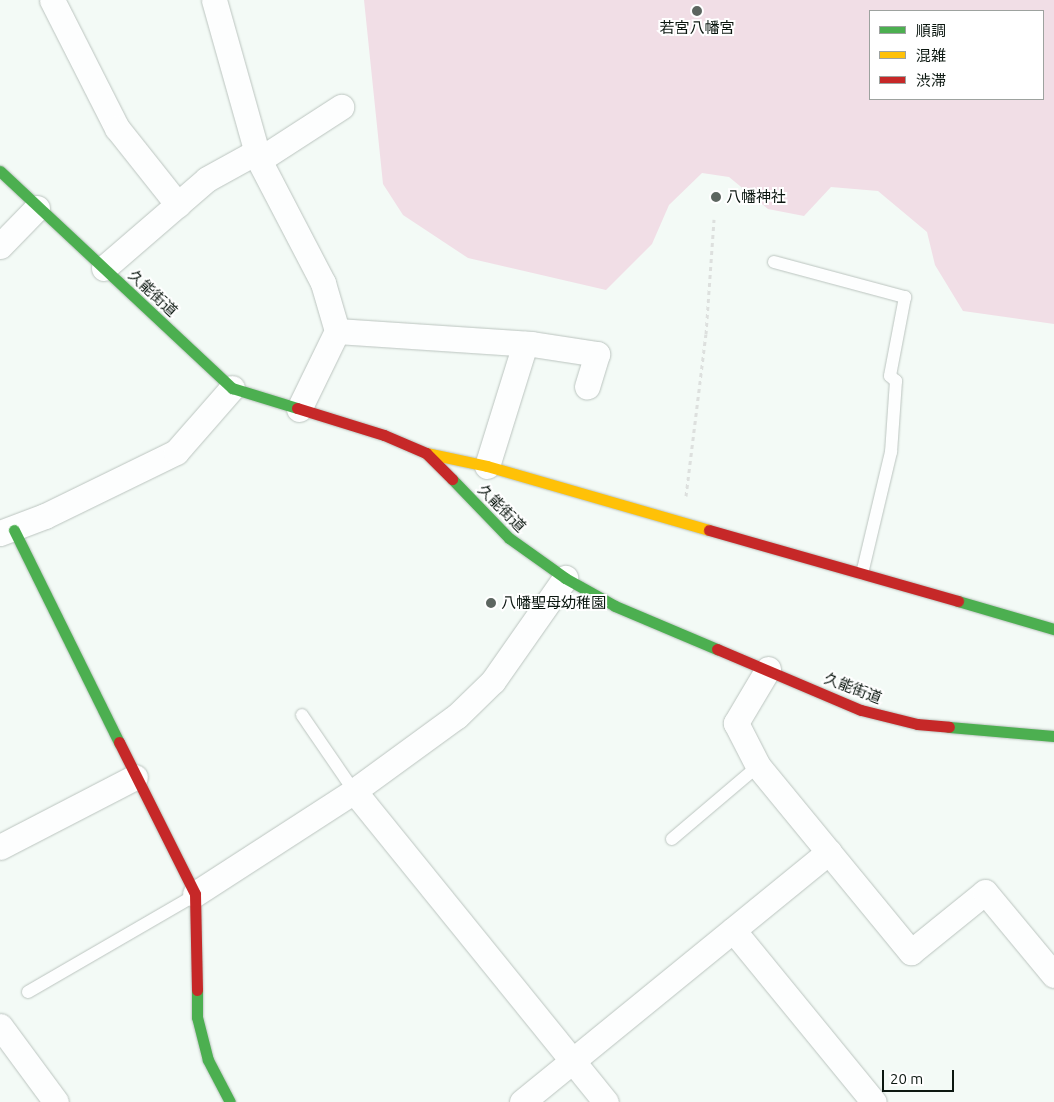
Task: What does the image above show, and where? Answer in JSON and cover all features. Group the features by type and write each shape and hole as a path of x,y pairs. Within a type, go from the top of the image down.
{"street":[{"path":"52,0 118,128 178,205"},
{"path":"214,0 257,156 323,283 337,331 300,408"},
{"path":"104,268 207,179 257,156 341,107"},
{"name":"久能街道","path":"0,171 37,208 232,388 384,435 426,453 509,538 565,578 615,606 768,669 861,710 917,724 1054,736"},
{"path":"0,246 37,208"},
{"path":"337,331 525,344 597,354 587,387"},
{"path":"487,466 525,344"},
{"path":"230,1102 208,1060 197,1017 195,894 7,531 176,452 232,388"},
{"path":"426,453 487,466 683,524 1054,628"},
{"path":"195,894 354,791 457,716 493,681 565,578"},
{"path":"768,669 736,723 758,766 910,952 985,892 1054,975"},
{"path":"0,847 135,778"},
{"path":"354,791 606,1102"},
{"path":"522,1102 571,1060 829,852"},
{"path":"733,930 874,1102"},
{"path":"0,1026 56,1102"}],"lane":[{"path":"774,262 905,297 890,376 896,381 891,452 862,574"},
{"path":"302,715 354,791"},
{"path":"672,839 758,766"},
{"path":"28,992 195,894"}],"path":[{"path":"683,524 706,334 714,219"}],"shaded area":[{"path":"364,0 1054,0 1054,324 963,311 935,265 927,232 878,191 831,187 804,216 768,209 729,177 702,173 669,205 652,244 606,290 468,258 403,215 383,184"}],"traffic: fast":[{"path":"0,171 232,388 297,408"},
{"path":"452,479 509,538 565,578 615,606 717,649"},
{"path":"14,530 119,742"},
{"path":"958,601 1054,629"},
{"path":"949,727 1054,736"},
{"path":"197,990 197,1017 208,1060 230,1102"}],"traffic: slow":[{"path":"426,453 487,466 709,530"}],"traffic: jam":[{"path":"297,408 384,435 426,453 452,479"},
{"path":"709,530 958,601"},
{"path":"717,649 861,710 917,724 949,727"},
{"path":"119,742 195,894 197,990"}],"place":[{"name":"若宮八幡宮","path":"697,11"},
{"name":"八幡神社","path":"716,197"},
{"name":"八幡聖母幼稚園","path":"491,603"}]}
